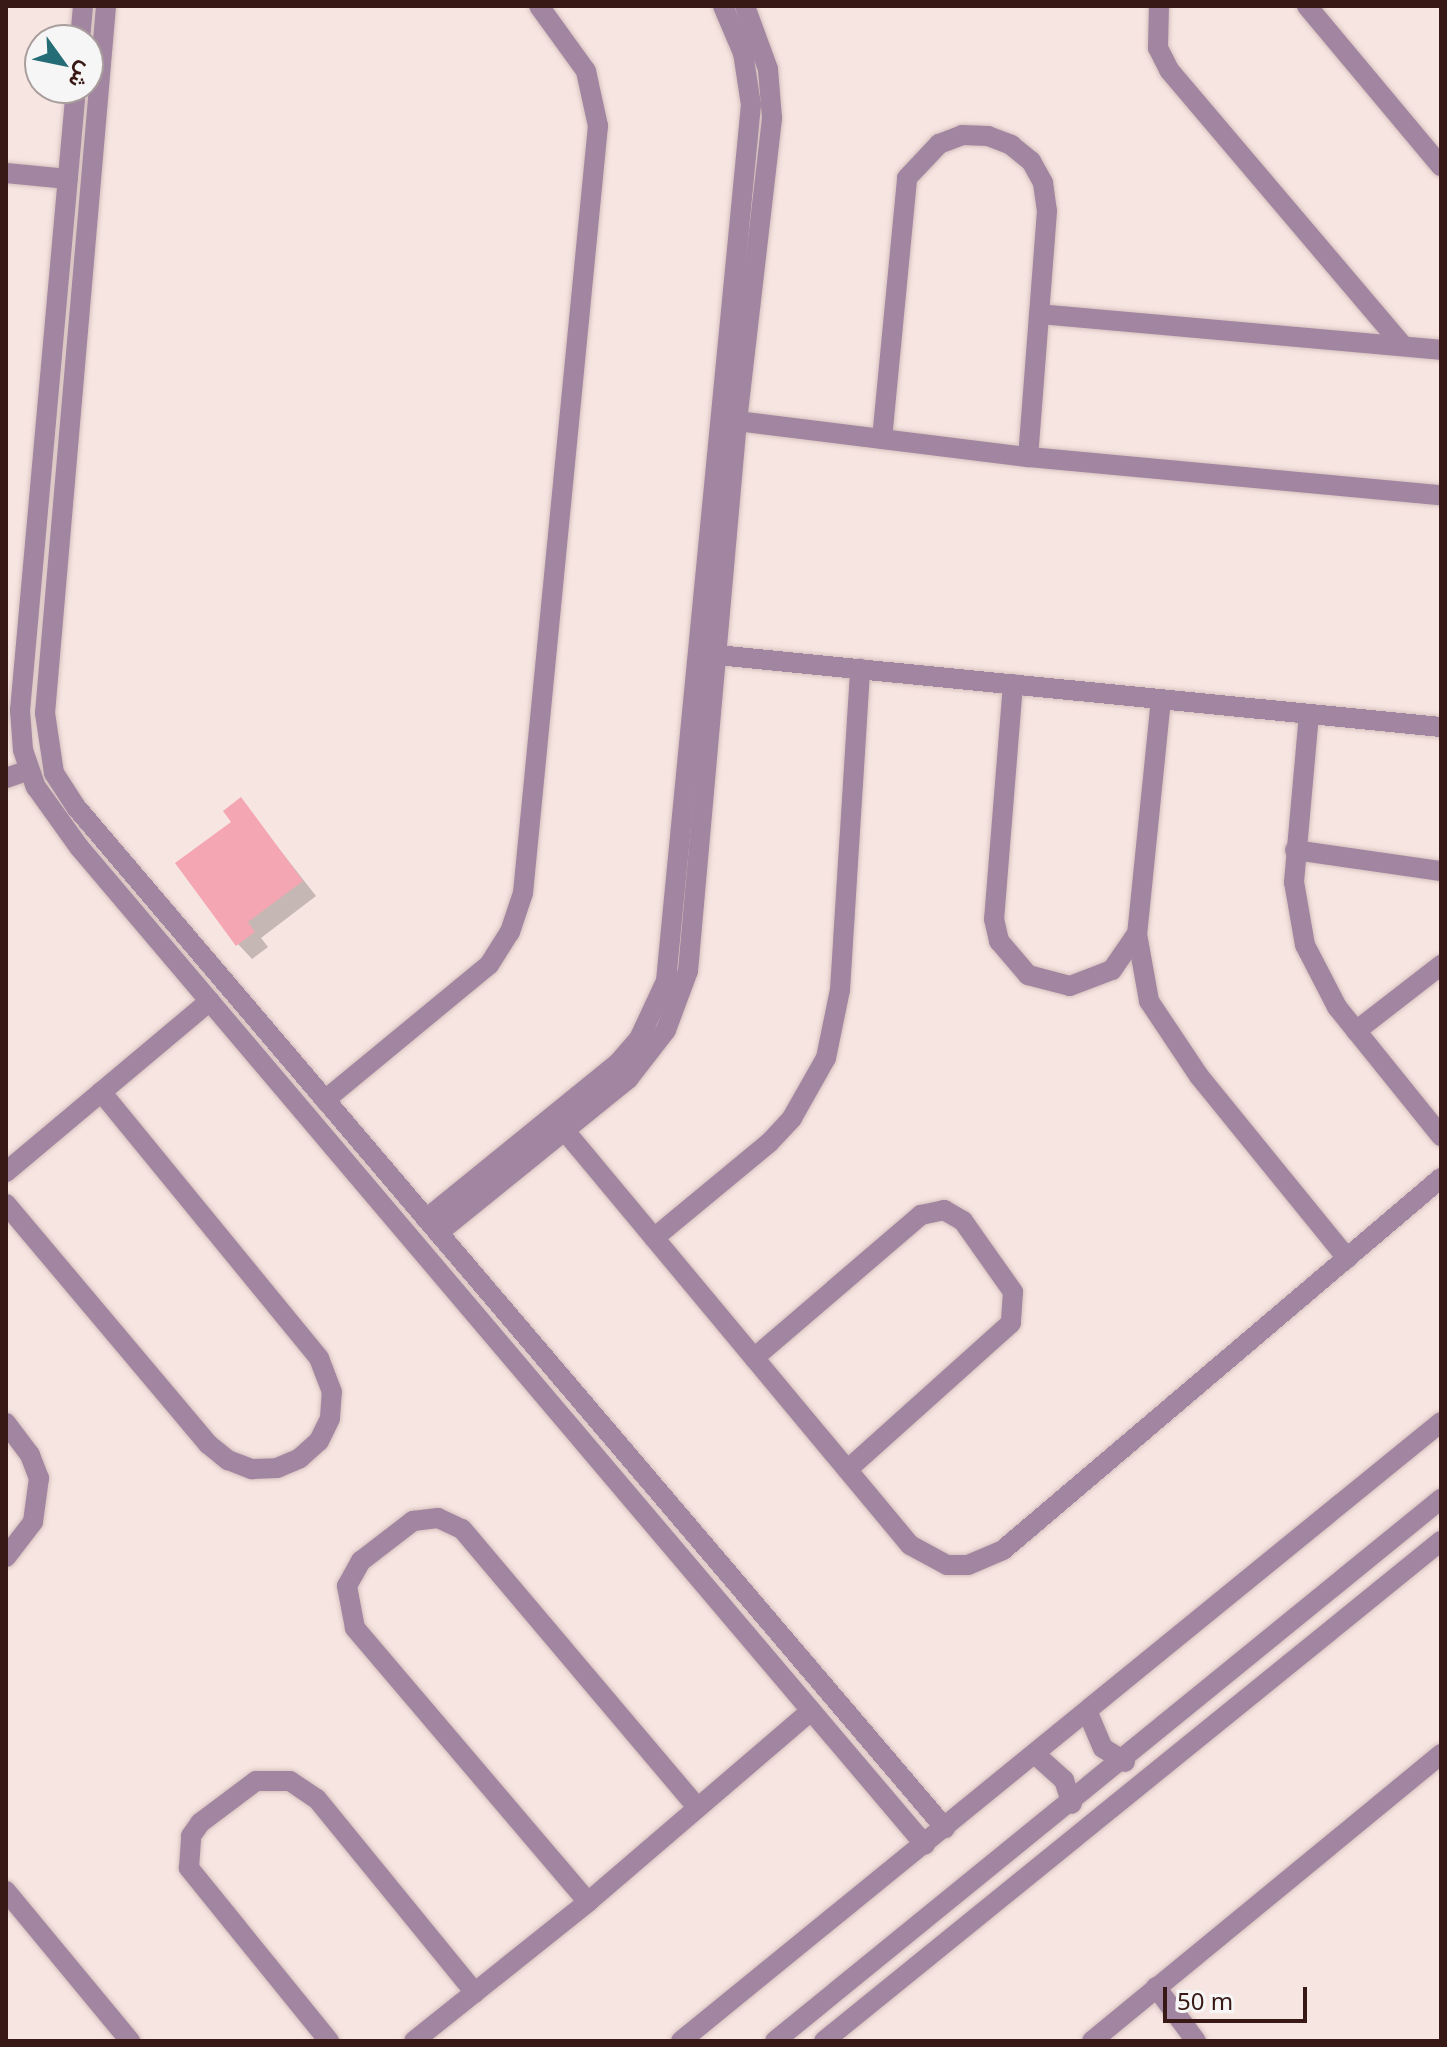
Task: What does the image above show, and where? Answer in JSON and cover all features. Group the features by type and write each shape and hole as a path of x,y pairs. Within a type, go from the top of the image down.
{"street":[{"path":"106,6 45,713 48,754 76,807 945,1828"},
{"path":"325,1100 489,965 510,932 523,893 598,126 586,71 539,6"},
{"path":"432,1226 618,1063 644,1029 666,981 751,105 743,53 723,6"},
{"path":"432,1226 565,1131 649,1056 679,1001 692,945 737,421 772,118 768,69 745,6"},
{"path":"1159,6 1158,48 1169,70 1403,346"},
{"path":"1307,6 1441,166"},
{"path":"75,104 20,710 29,770 57,820 925,1845"},
{"path":"882,439 901,199 919,160 939,144 962,135 988,136 1011,145 1031,161 1043,183 1047,211 1028,457"},
{"path":"6,173 68,179"},
{"path":"1039,314 1441,350"},
{"path":"737,421 1028,457 1441,495"},
{"path":"717,655 1441,727"},
{"path":"654,1238 769,1143 792,1118 826,1058 840,990 860,669"},
{"path":"1013,684 994,919 999,941 1028,975 1070,986 1112,970 1137,934"},
{"path":"1161,699 1137,934 1142,980 1159,1022 1347,1258"},
{"path":"1309,714 1294,882 1305,945 1321,982 1356,1031 1441,1136"},
{"path":"6,778 29,770"},
{"path":"1295,850 1441,871"},
{"path":"1356,1031 1441,965"},
{"path":"6,1172 210,1001"},
{"path":"6,1204 208,1444 228,1460 252,1469 277,1468 300,1458 319,1441 330,1418 332,1392 319,1358 101,1092"},
{"path":"565,1131 910,1545 927,1558 958,1565 987,1560 1441,1178"},
{"path":"754,1358 921,1215 944,1210 963,1221 1013,1292 1011,1323 847,1470"},
{"path":"681,2041 1088,1713 1441,1422"},
{"path":"6,1423 30,1455 39,1478 33,1522 6,1557"},
{"path":"775,2041 1125,1762 1441,1499"},
{"path":"588,1902 355,1628 347,1586 361,1561 413,1521 438,1518 462,1529 698,1808"},
{"path":"824,2041 1441,1541"},
{"path":"414,2041 588,1902 811,1711"},
{"path":"1088,1713 1103,1748 1125,1762"},
{"path":"1092,2041 1441,1754"},
{"path":"1036,1755 1064,1780 1072,1804"},
{"path":"329,2041 189,1868 191,1836 200,1823 256,1781 290,1781 317,1799 475,1993"},
{"path":"6,1891 130,2041"},
{"path":"1156,1987 1196,2041"}],"building":[{"path":"241,797 303,881 248,922 255,932 236,946 175,863 231,822 223,811"}]}
